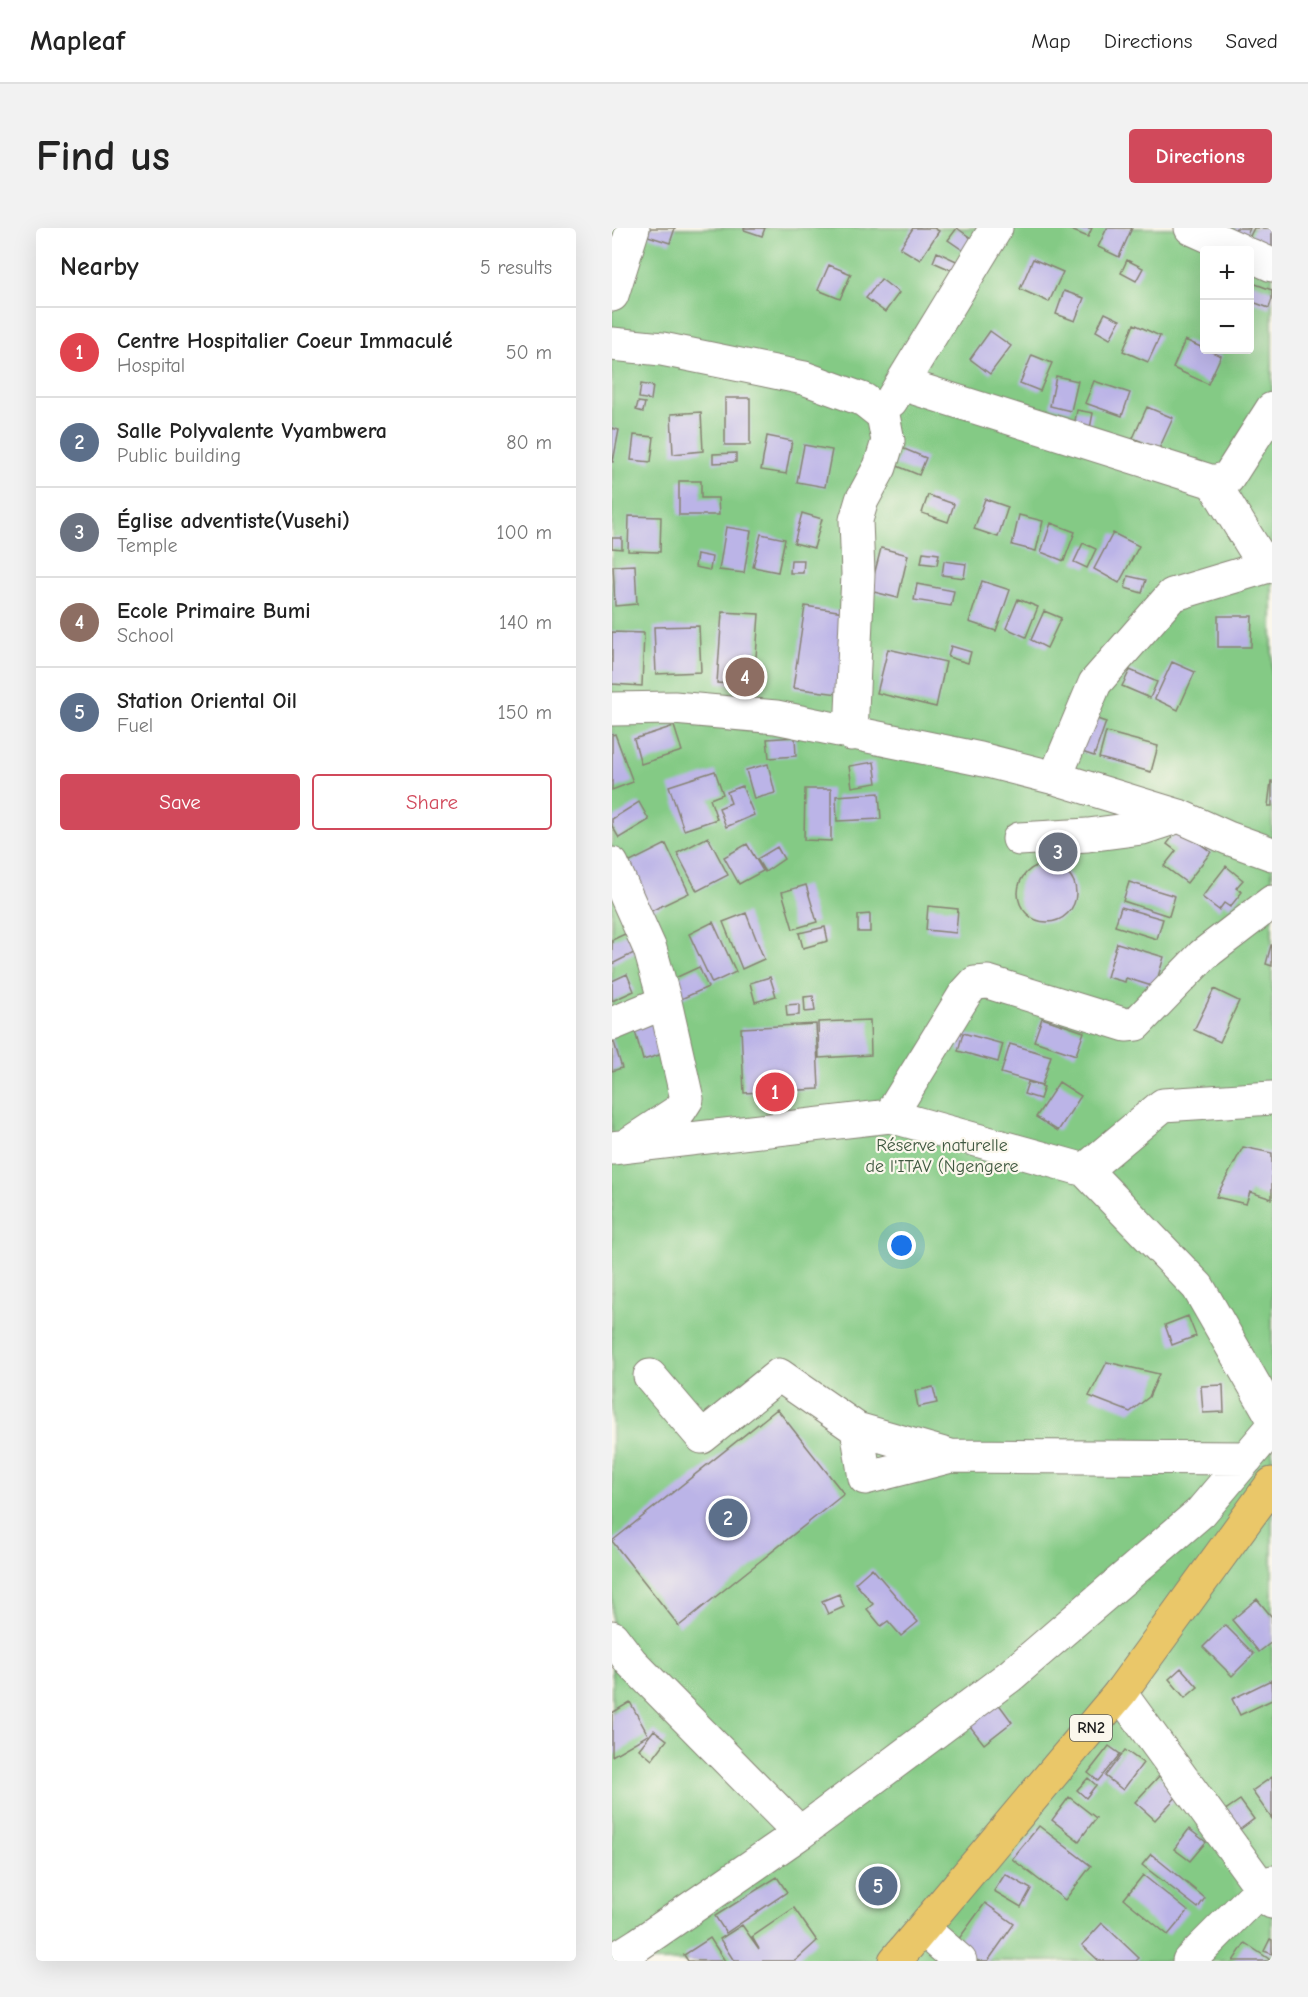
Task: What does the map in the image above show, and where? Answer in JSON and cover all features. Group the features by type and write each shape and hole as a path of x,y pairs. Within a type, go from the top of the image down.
{"highway":[{"name":"RN2","path":"895,1961 1120,1693 1272,1484"}],"street":[{"path":"612,295 633,228"},
{"path":"883,415 996,228"},
{"path":"1191,228 1231,246"},
{"path":"1254,257 1272,265"},
{"path":"612,344 662,349 804,378 864,400 883,415 888,441 880,467 862,500 856,520 858,574 851,734"},
{"path":"902,384 1213,482 1228,478 1272,409"},
{"path":"1213,482 1257,553 1270,565"},
{"path":"1055,778 1095,683 1172,595 1270,565"},
{"path":"612,709 674,708 776,717 980,759 1055,778 1179,816 1228,838 1272,854"},
{"path":"1019,839 1088,835 1142,828 1179,816"},
{"path":"612,864 650,949 687,1099 680,1110 617,1148"},
{"path":"890,1116 965,994 975,983 988,982 1126,1025 1136,1024 1203,955 1272,902"},
{"path":"612,1024 664,1002"},
{"path":"1085,1170 1163,1105 1272,1098"},
{"path":"617,1148 890,1116 1085,1170 1198,1287 1272,1416"},
{"path":"650,1376 702,1437 779,1376 857,1429 951,1456"},
{"path":"612,1961 800,1833 1010,1676 1201,1512 1272,1428"},
{"path":"857,1429 865,1478 951,1456 1247,1458"},
{"path":"612,1637 631,1662 800,1833"},
{"path":"1120,1693 1269,1891 1189,1961"},
{"path":"923,1929 960,1961"}],"green space":[{"name":"Réserve naturelle de l'ITAV (Ngengere","path":"612,228 1272,228 1272,1961 612,1961"}],"building":[{"path":"650,228 675,228 670,243 648,236"},
{"path":"744,228 765,228 762,236 744,230"},
{"path":"913,228 934,228 939,231 920,260 900,248"},
{"path":"957,228 975,241 967,253 948,240"},
{"path":"1066,228 1092,228 1088,237"},
{"path":"1107,228 1132,228 1119,257 1098,247"},
{"path":"1236,228 1250,228 1245,240 1233,235"},
{"path":"1254,228 1272,228 1272,252 1248,240"},
{"path":"937,252 963,264 958,273 933,262"},
{"path":"1033,259 1063,272 1049,302 1020,289"},
{"path":"1127,260 1143,268 1136,281 1121,273"},
{"path":"829,265 851,274 840,299 818,290"},
{"path":"881,279 899,293 885,312 866,298"},
{"path":"1254,283 1272,290 1269,308 1254,302"},
{"path":"1064,291 1084,298 1075,321 1056,314"},
{"path":"1105,313 1120,320 1110,339 1096,331"},
{"path":"1134,324 1160,336 1148,362 1123,351"},
{"path":"990,331 1011,346 990,374 970,359"},
{"path":"1185,340 1200,347 1200,354 1221,356 1208,384 1173,368"},
{"path":"1032,355 1052,363 1040,391 1020,383"},
{"path":"1056,376 1078,381 1071,411 1050,406"},
{"path":"1094,381 1130,393 1122,416 1085,403"},
{"path":"641,384 653,386 651,400 639,398"},
{"path":"725,398 750,398 750,445 725,445"},
{"path":"638,402 645,403 643,412 636,410"},
{"path":"1147,407 1173,418 1159,449 1133,438"},
{"path":"1077,410 1093,413 1089,434 1073,431"},
{"path":"701,412 703,451 673,454 671,414"},
{"path":"612,428 619,430 613,462 612,462"},
{"path":"634,435 654,437 651,462 631,460"},
{"path":"767,436 792,441 786,474 761,470"},
{"path":"804,445 832,450 825,487 797,482"},
{"path":"902,448 926,458 919,475 895,465"},
{"path":"736,453 736,462 713,463 713,454"},
{"path":"679,481 701,481 701,498 718,498 719,515 679,515"},
{"path":"928,495 954,504 948,522 922,513"},
{"path":"985,499 1008,507 998,537 974,529"},
{"path":"802,513 822,519 814,548 794,543"},
{"path":"1019,515 1043,521 1036,551 1012,545"},
{"path":"629,516 661,517 660,552 628,551"},
{"path":"1051,523 1075,532 1064,561 1041,552"},
{"path":"726,527 751,531 744,573 719,570"},
{"path":"1113,533 1139,546 1119,583 1094,569"},
{"path":"761,534 785,539 778,572 753,567"},
{"path":"612,538 622,538 622,549 612,548"},
{"path":"1083,543 1096,549 1087,568 1074,562"},
{"path":"881,548 908,555 898,598 870,591"},
{"path":"923,552 939,554 937,565 921,563"},
{"path":"697,554 712,557 710,570 695,567"},
{"path":"791,560 804,560 803,573 790,573"},
{"path":"944,561 966,564 964,578 942,575"},
{"path":"635,565 637,604 615,606 613,566"},
{"path":"1128,576 1146,580 1142,593 1125,588"},
{"path":"982,581 1010,590 996,631 969,622"},
{"path":"917,584 954,591 951,606 914,600"},
{"path":"1018,599 1038,607 1026,637 1006,628"},
{"path":"805,606 850,613 838,694 793,688"},
{"path":"1044,611 1061,618 1047,648 1031,640"},
{"path":"722,612 759,614 754,686 717,683"},
{"path":"1218,616 1252,616 1251,647 1218,647"},
{"path":"699,626 701,672 656,674 654,627"},
{"path":"612,632 644,633 642,686 612,684"},
{"path":"951,646 971,652 968,663 948,657"},
{"path":"888,649 946,662 936,707 877,693"},
{"path":"1172,662 1195,672 1178,710 1155,699"},
{"path":"1130,670 1157,682 1150,698 1122,686"},
{"path":"1091,717 1106,722 1094,756 1079,751"},
{"path":"674,726 682,751 641,764 634,739"},
{"path":"1106,732 1158,746 1151,772 1099,758"},
{"path":"615,734 633,782 612,790 612,735"},
{"path":"795,737 796,756 769,758 767,739"},
{"path":"874,762 877,783 852,787 849,766"},
{"path":"768,764 775,793 754,799 746,770"},
{"path":"715,771 723,794 710,799 717,819 684,830 669,786"},
{"path":"1271,781 1272,806 1268,806"},
{"path":"742,786 754,815 726,827 719,808 731,803 727,792"},
{"path":"805,789 831,789 831,841 804,840"},
{"path":"879,793 881,819 837,821 836,796"},
{"path":"639,802 649,820 619,838 612,826 612,819"},
{"path":"1179,828 1211,852 1187,883 1164,866 1176,851 1167,844"},
{"path":"708,837 728,875 697,891 677,853"},
{"path":"666,844 689,893 649,912 626,864"},
{"path":"747,844 763,871 739,884 724,857"},
{"path":"777,847 784,859 765,872 757,859"},
{"path":"1041,864 1053,864 1068,872 1076,887 1076,899 1068,914 1053,922 1041,922 1026,914 1018,899 1018,887 1026,872"},
{"path":"1226,866 1243,880 1236,888 1242,892 1230,907 1224,903 1219,910 1202,897"},
{"path":"1129,882 1175,896 1169,916 1123,901"},
{"path":"806,885 817,922 793,929 782,892"},
{"path":"928,906 958,909 956,933 926,930"},
{"path":"1121,907 1163,919 1157,939 1115,926"},
{"path":"746,913 764,959 742,969 723,922"},
{"path":"870,914 870,932 858,932 858,915"},
{"path":"713,922 736,972 712,983 689,934"},
{"path":"825,927 828,941 803,948 799,933"},
{"path":"627,933 636,952 612,964 612,940"},
{"path":"1117,943 1164,957 1155,987 1126,978 1125,982 1107,977"},
{"path":"1272,945 1272,966 1266,964"},
{"path":"699,967 708,987 681,999 673,979"},
{"path":"627,974 634,991 612,1001 612,981"},
{"path":"770,977 776,996 755,1002 750,983"},
{"path":"1214,989 1239,1001 1220,1042 1194,1030"},
{"path":"813,996 815,1011 805,1012 804,997"},
{"path":"799,1004 799,1015 787,1016 786,1005"},
{"path":"1042,1018 1084,1032 1076,1055 1034,1041"},
{"path":"870,1020 871,1055 819,1058 818,1022"},
{"path":"657,1022 666,1053 643,1060 634,1028"},
{"path":"816,1024 819,1089 744,1093 741,1028"},
{"path":"963,1033 1003,1044 998,1062 958,1051"},
{"path":"612,1036 622,1068 612,1071"},
{"path":"1010,1044 1051,1056 1042,1085 1001,1073"},
{"path":"1028,1082 1044,1087 1040,1099 1024,1094"},
{"path":"1059,1082 1081,1096 1058,1131 1036,1117"},
{"path":"1243,1147 1272,1153 1272,1199 1250,1192 1246,1204 1216,1197"},
{"path":"1188,1316 1196,1336 1172,1345 1165,1325"},
{"path":"1107,1362 1159,1374 1149,1397 1130,1412 1089,1396"},
{"path":"1223,1385 1224,1412 1203,1413 1201,1386"},
{"path":"933,1387 937,1403 918,1407 915,1391"},
{"path":"777,1409 844,1494 679,1626 612,1541"},
{"path":"872,1568 918,1622 901,1636 888,1621 881,1626 867,1609 873,1604 855,1583"},
{"path":"839,1594 844,1607 828,1614 822,1601"},
{"path":"1257,1599 1272,1617 1272,1642 1259,1652 1232,1620"},
{"path":"1225,1625 1254,1654 1232,1676 1203,1647"},
{"path":"1181,1668 1198,1687 1185,1698 1169,1679"},
{"path":"1271,1680 1272,1700 1240,1715 1232,1699"},
{"path":"630,1702 648,1735 612,1756 612,1713"},
{"path":"998,1703 1012,1722 984,1744 969,1725"},
{"path":"654,1730 667,1740 652,1760 639,1749"},
{"path":"1109,1746 1120,1754 1098,1781 1088,1773"},
{"path":"1125,1750 1143,1763 1123,1790 1105,1776"},
{"path":"1159,1776 1179,1794 1155,1820 1135,1802"},
{"path":"1272,1777 1272,1819 1252,1791"},
{"path":"1088,1778 1096,1785 1086,1798 1077,1790"},
{"path":"1069,1797 1096,1818 1079,1841 1052,1820"},
{"path":"1240,1800 1254,1819 1238,1831 1224,1811"},
{"path":"1039,1826 1091,1866 1065,1900 1012,1859"},
{"path":"1189,1829 1206,1842 1190,1861 1174,1849"},
{"path":"1151,1854 1205,1898 1198,1908 1142,1865"},
{"path":"1005,1874 1031,1889 1021,1907 994,1891"},
{"path":"1143,1875 1188,1911 1168,1935 1124,1899"},
{"path":"777,1877 787,1892 726,1933 715,1916"},
{"path":"985,1903 1014,1924 988,1961 978,1961 955,1944"},
{"path":"794,1908 817,1941 795,1961 734,1961 720,1939 742,1925 759,1949 752,1937"},
{"path":"1102,1923 1139,1958 1136,1961 1099,1961 1082,1945"},
{"path":"710,1938 725,1961 688,1961 684,1955"},
{"path":"1270,1939 1272,1940 1272,1954 1264,1951"},
{"path":"1245,1943 1269,1959 1268,1961 1233,1961"}],"place":[{"name":"Ecole Primaire Bumi","path":"745,677"},
{"name":"Église adventiste(Vusehi)","path":"1058,852"},
{"name":"Centre Hospitalier Coeur Immaculé","path":"775,1092"},
{"name":"Salle Polyvalente Vyambwera","path":"728,1518"},
{"name":"Station Oriental Oil","path":"878,1886"}]}
